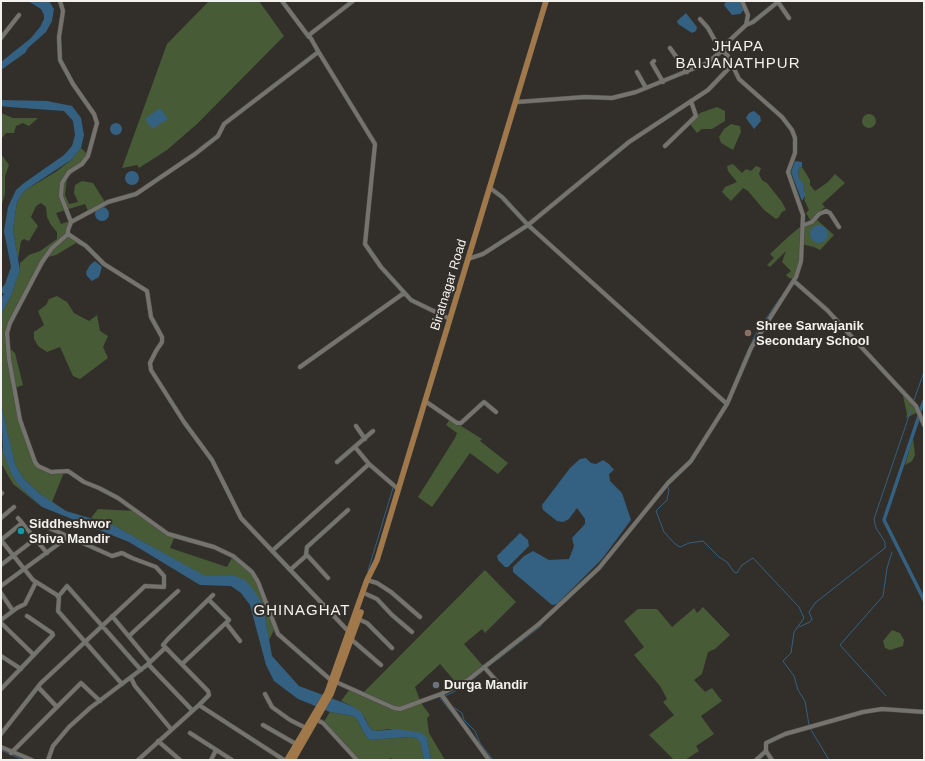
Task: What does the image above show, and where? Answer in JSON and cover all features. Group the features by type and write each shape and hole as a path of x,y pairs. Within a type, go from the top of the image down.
{"main road":[{"name":"Biratnagar Road","path":"352,636 517,102 546,1"},
{"name":"Biratnagar Road","path":"287,760 306,728 319,712 329,693 352,636 370,579"},
{"name":"Biratnagar Road","path":"293,760 317,720 319,712"}],"street":[{"path":"60,1 63,11 59,37 60,60 73,84 94,114 96,123 88,156 82,164 69,172 62,183 61,196 71,222"},
{"path":"282,1 309,37 374,140 365,244 381,268 404,294 416,303 450,319"},
{"path":"309,37 311,33 353,1"},
{"path":"742,1 753,22"},
{"path":"517,102 569,98 612,98 646,88 707,63 723,50 730,40 746,25 753,22 778,1 789,18"},
{"path":"1,38 19,15"},
{"path":"746,25 748,15"},
{"path":"318,51 224,124 218,136 196,154 136,194 103,204 71,222 68,234 52,248 42,262 10,323 7,332 9,359 20,420 34,462 38,466 51,472 68,471 84,482 118,498 168,534 214,547 233,556 252,572 258,582 278,634 334,682 394,708 400,709 408,708 459,686 539,624 599,568 668,482 691,461 727,404 751,348 794,281 799,267 804,225 801,208 788,172 795,153 795,138 792,130 777,111 745,86 728,56 718,46 708,28 700,19"},
{"path":"670,48 687,72"},
{"path":"654,61 652,63 663,82"},
{"path":"468,259 483,254 528,225 625,145 708,90 732,65"},
{"path":"637,72 646,88"},
{"path":"665,146 696,116 691,101"},
{"path":"490,188 502,198 528,225 727,404"},
{"path":"804,225 812,222 819,214 826,211 830,213 839,227"},
{"path":"68,234 83,244 104,264 147,291 151,317 162,337 162,342 150,363 151,370 184,422 212,460 242,518 381,665"},
{"path":"794,281 815,298 913,403 924,425"},
{"path":"300,367 404,294"},
{"path":"425,401 457,423 461,423 484,402 496,412"},
{"path":"356,426 365,439"},
{"path":"337,462 373,431"},
{"path":"355,447 370,464 398,489"},
{"path":"272,551 370,464"},
{"path":"1,518 14,507"},
{"path":"290,570 306,555 307,547 348,510"},
{"path":"18,518 47,553"},
{"path":"22,523 1,540 24,570 36,582 58,596"},
{"path":"1,734 38,687 146,585 163,587 164,576 156,567 132,558 122,552 112,556 48,527"},
{"path":"1,586 68,537"},
{"path":"1,565 35,539"},
{"path":"306,555 328,578"},
{"path":"370,579 391,592 420,617"},
{"path":"34,655 1,622 13,611 26,604 36,582"},
{"path":"122,684 58,611 58,596 67,586 141,670"},
{"path":"129,636 178,591"},
{"path":"1,593 13,611"},
{"path":"366,594 377,599 392,615 412,632"},
{"path":"48,760 53,746 69,727 149,663 164,648 164,643 213,595"},
{"path":"182,664 229,620 209,600"},
{"path":"1,689 53,634 27,616"},
{"path":"112,616 149,663 192,710"},
{"path":"358,619 367,623 392,648"},
{"path":"226,622 240,641"},
{"path":"138,760 199,705 209,693 182,664 164,648"},
{"path":"1,656 21,669"},
{"path":"484,667 501,686"},
{"path":"130,678 171,729"},
{"path":"11,752 82,683 100,701"},
{"path":"38,687 57,707"},
{"path":"265,694 272,707 290,720 306,728"},
{"path":"441,694 489,760"},
{"path":"199,705 284,760"},
{"path":"772,760 766,751 766,743 785,734 882,708 924,712"},
{"path":"317,720 323,723 357,760"},
{"path":"263,725 296,744"},
{"path":"190,734 232,760"},
{"path":"158,741 180,760"},
{"path":"1,747 32,760"},
{"path":"211,760 216,750"},
{"path":"756,760 766,751"}],"green space":[{"path":"209,1 259,1 284,36 197,124 167,150 139,168 137,165 122,168 167,44"},
{"path":"717,107 725,111 725,121 712,129 702,129 697,133 690,124 700,113"},
{"path":"1,113 13,118 38,118 29,126 23,123 16,126 14,133 6,133 1,139"},
{"path":"866,114 872,114 876,118 876,124 872,128 866,128 862,124 862,118"},
{"path":"731,124 740,126 741,132 733,150 721,143 719,137 724,129"},
{"path":"81,148 90,157 67,178 65,195 69,204 78,202 74,193 75,185 82,181 93,183 105,202 88,211 85,204 56,213 61,224 70,221 66,230 82,245 81,246 76,243 56,255 48,257 10,323 7,346 15,353 23,385 15,388 20,420 35,462 51,472 65,470 52,502 39,493 23,478 15,464 1,404 1,315 11,296 20,270 20,263 29,255 40,251 57,239 57,232 47,217 46,207 41,203 36,206 31,217 38,226 29,241 24,239 21,241 18,259 13,230 17,202 24,191 57,171 71,160"},
{"path":"1,154 9,165 5,176 5,194 1,207"},
{"path":"733,164 742,173 746,169 751,171 756,166 761,168 759,174 762,180 767,183 782,202 786,210 782,212 779,217 776,219 764,210 748,191 743,188 731,201 722,192 725,187 737,182 728,171 727,166"},
{"path":"802,167 810,180 810,185 815,191 828,182 835,174 845,183 822,204 825,207 810,220 806,213 809,210 804,199 805,197 798,177 799,168"},
{"path":"816,219 834,235 820,250 801,244 801,261 794,279 789,278 786,275 791,271 782,262 786,251 770,267 767,265 774,258 770,254 788,237 800,227"},
{"path":"57,296 67,302 74,313 89,321 97,315 100,331 108,336 103,347 108,358 80,379 73,376 60,347 47,352 38,346 34,339 34,332 44,325 38,311 46,305 49,299"},
{"path":"902,391 918,412 906,418 907,414"},
{"path":"450,419 482,439 480,441 508,463 498,474 470,453 432,507 418,497 455,438 457,433 446,425"},
{"path":"913,438 915,455 912,461 905,465"},
{"path":"1,443 3,452 20,487 42,507 13,484 1,463"},
{"path":"98,509 136,511 175,536 170,548 227,567 233,556 252,572 275,628 269,640 263,605 232,575 205,577 113,525 91,518"},
{"path":"485,570 516,602 485,633 482,629 464,644 484,667 459,686 440,664 415,687 421,703 430,715 427,718 429,733 445,760 431,760 427,738 389,729 374,731 370,728 365,718 352,706 341,701 350,689 362,694"},
{"path":"703,607 730,635 715,649 708,652 702,674 694,680 705,692 712,688 722,701 701,716 714,734 696,746 699,751 685,760 674,760 649,735 674,715 663,702 667,699 660,686 634,655 644,647 624,621 638,609 657,609 672,627 694,608 697,613"},
{"path":"892,630 900,633 904,640 903,646 890,650 885,648 883,641"},
{"path":"330,712 353,716 357,719 365,735 370,740 408,737 416,738 420,741 424,760 394,760 391,758 388,760 357,760 323,723"}],"water":[{"path":"28,1 49,1 54,9 52,21 46,32 28,48 25,53 1,70 1,62 31,38 40,27 44,19 41,9"},
{"path":"726,1 740,1 744,10 740,14 732,15 724,5"},
{"path":"686,13 697,27 696,31 692,33 678,24 677,21"},
{"path":"1,100 47,101 72,106 81,118 84,135 81,148 71,160 24,191 17,202 13,230 20,270 11,296 1,315 1,298 4,294 1,292 1,289 5,284 11,267 4,231 8,207 16,190 64,155 72,146 75,135 73,121 64,111 1,106"},
{"path":"160,108 168,119 152,129 145,119"},
{"path":"754,111 760,116 761,121 754,129 746,118 749,113"},
{"path":"118,123 121,124 121,134 114,135 111,134 110,127 111,124"},
{"path":"795,161 802,162 802,167 799,168 798,177 803,183 803,191 806,194 802,201 791,172"},
{"path":"132,171 137,173 139,178 137,183 132,185 127,183 125,178 127,173"},
{"path":"102,207 107,209 109,214 107,219 102,221 97,219 95,214 97,209"},
{"path":"819,225 825,228 828,234 825,240 819,243 813,240 810,234 813,228"},
{"path":"95,261 102,267 99,277 92,281 87,276 86,272 90,265"},
{"path":"1,404 15,464 23,478 39,493 66,511 113,525 205,576 232,575 245,580 253,589 263,605 272,656 299,686 352,706 361,712 370,728 374,731 398,729 422,733 427,738 431,760 424,760 420,742 416,738 408,737 370,740 365,735 357,719 353,716 330,712 298,699 274,681 266,665 250,605 241,593 231,586 200,585 129,542 42,507 20,487 12,475 3,452"},
{"path":"586,458 591,463 596,464 603,460 614,470 609,474 610,481 622,493 631,520 602,559 557,604 552,605 513,572 513,567 524,556 533,551 549,560 569,559 574,546 572,538 585,524 585,519 577,508 569,519 563,522 557,521 543,510 542,505 570,468 580,459"},
{"path":"520,533 528,540 529,546 508,567 505,567 498,560 497,556"}],"waterway":[{"path":"742,364 755,335 780,298"},
{"path":"914,400 924,372"},
{"path":"920,411 924,401"},
{"path":"799,627 810,622 812,619 809,612 815,603 885,548 885,542 876,528 874,519 912,407"},
{"path":"919,416 884,520 924,600"},
{"path":"668,480 676,472"},
{"path":"668,487 669,490 667,500 656,511 664,532 675,544 680,547 689,543 703,541 719,557 727,562 734,572 737,573 742,565 753,558 799,607 804,618 794,632 791,653 783,661 794,676 798,690 805,701 809,725"},
{"path":"368,571 393,488"},
{"path":"886,696 840,645 883,596 887,568 892,552"},
{"path":"497,660 541,626"},
{"path":"466,679 511,644"},
{"path":"447,699 445,696 462,688 483,671"},
{"path":"440,698 460,723"},
{"path":"453,707 462,713 464,720 475,731 480,743 493,760"},
{"path":"810,728 829,760"},
{"path":"470,737 487,760"},
{"path":"1,750 23,760"}],"place":[{"name":"Shree Sarwajanik Secondary School","path":"748,333"},
{"name":"Siddheshwor Shiva Mandir","path":"21,531"},
{"name":"Durga Mandir","path":"436,685"}],"district":[{"name":"JHAPA BAIJANATHPUR","path":"738,56"},
{"name":"GHINAGHAT","path":"302,611"}]}
